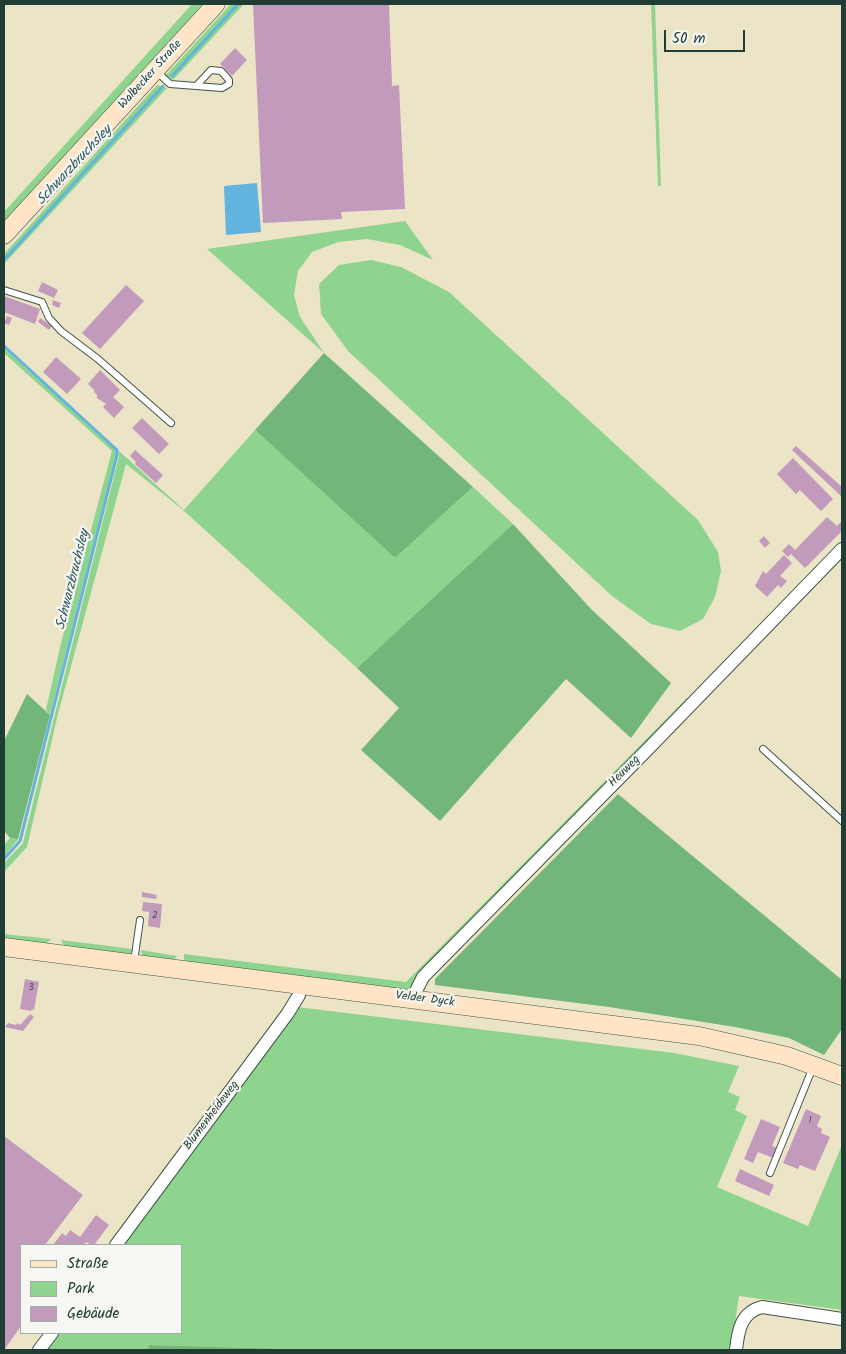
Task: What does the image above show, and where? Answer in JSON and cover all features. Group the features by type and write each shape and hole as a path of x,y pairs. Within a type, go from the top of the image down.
{"main road":[{"name":"Walbecker Straße","path":"4,235 216,4"},
{"name":"Velder Dyck","path":"4,947 699,1036 787,1056 842,1076"}],"street":[{"name":"Heuweg","path":"412,998 423,977 646,752 842,548"},
{"name":"Blumenheideweg","path":"117,1244 288,1014 298,995 301,984"},
{"path":"736,1350 738,1331 743,1319 754,1308 762,1307 842,1319"},
{"path":"39,1350 51,1334"}],"lane":[{"path":"155,70 170,84 222,88 229,84 229,80 221,71 211,70 197,85"},
{"path":"4,290 42,302 48,318 61,331 98,359 171,422"},
{"path":"763,748 842,821"},
{"path":"134,964 140,920"},
{"path":"770,1172 814,1065"}],"green space":[{"path":"192,4 206,4 4,226 4,212"},
{"path":"231,4 244,4 173,80 165,76"},
{"path":"651,4 655,4 661,186 658,186"},
{"path":"157,85 167,88 4,264 4,254"},
{"path":"405,221 433,260 400,245 367,239 338,242 312,252 298,271 294,295 300,317 324,353 207,249"},
{"path":"371,260 401,267 449,292 698,520 718,552 721,571 715,597 703,619 680,631 651,624 612,596 348,351 321,314 319,284 339,265"},
{"path":"4,348 116,450 50,715 46,710 61,643 112,451 4,353"},
{"path":"324,353 473,487 395,558 255,430"},
{"path":"255,430 395,558 473,487 513,524 357,668 183,510 126,464 58,714 27,847 4,872 4,863 23,843 119,451 184,510"},
{"path":"513,524 592,610 671,683 631,738 566,679 440,821 361,750 399,708 357,668"},
{"path":"27,694 50,715 18,839 10,838 4,831 4,741"},
{"path":"687,698 689,700 405,991 187,963 184,959 184,954 406,982"},
{"path":"618,794 842,980 842,1029 824,1055 789,1038 735,1027 609,1007 435,985 435,979"},
{"path":"10,838 18,839 4,857 4,845"},
{"path":"4,934 51,939 45,945 4,940"},
{"path":"61,940 133,949 129,955 65,948"},
{"path":"141,950 177,956 172,961 143,957"},
{"path":"297,1007 674,1053 739,1066 728,1092 740,1097 735,1110 747,1116 717,1187 808,1226 842,1145 842,1310 739,1296 731,1350 322,1350 151,1345 147,1350 42,1350 54,1334 182,1334 182,1244 121,1244"},
{"path":"150,1345 322,1350 147,1350"}],"water":[{"path":"257,183 261,232 226,235 224,186"}],"building":[{"path":"389,4 392,86 399,85 405,209 341,212 342,219 263,223 253,5"},
{"path":"235,48 247,60 232,76 220,64"},
{"path":"42,282 58,290 54,298 38,291"},
{"path":"126,285 144,301 100,349 82,333"},
{"path":"4,296 40,309 35,324 4,312"},
{"path":"53,300 61,303 59,308 52,305"},
{"path":"7,316 12,318 9,325 4,323"},
{"path":"40,318 52,326 49,330 38,322"},
{"path":"56,357 81,379 67,394 43,372"},
{"path":"100,370 120,390 113,397 124,407 114,418 103,407 106,404 97,398 95,391 88,384"},
{"path":"142,418 169,444 159,454 132,428"},
{"path":"796,446 842,487 842,497 792,450"},
{"path":"135,450 163,475 156,483 135,464 136,462 130,456"},
{"path":"793,458 833,499 821,511 800,490 796,494 777,474"},
{"path":"827,517 837,526 842,521 842,531 805,568 791,554 788,557 782,551 789,544 795,550"},
{"path":"764,536 770,543 765,548 759,541"},
{"path":"784,555 792,563 780,576 787,581 781,588 778,585 767,597 755,586 763,571 766,574"},
{"path":"142,892 157,895 156,899 142,897"},
{"path":"143,902 162,904 160,928 148,926 149,912 142,911"},
{"path":"25,979 39,982 34,1010 32,1009 31,1011 20,1009"},
{"path":"30,1014 34,1017 23,1031 5,1027 8,1023 20,1025"},
{"path":"806,1109 821,1116 817,1126 822,1129 821,1133 830,1137 815,1171 800,1165 798,1169 783,1163"},
{"path":"761,1119 780,1127 772,1146 777,1148 773,1158 758,1152 753,1163 744,1159"},
{"path":"4,1136 83,1195 46,1244 20,1244 20,1327 4,1350"},
{"path":"740,1169 774,1185 769,1196 735,1181"},
{"path":"96,1215 109,1225 95,1244 86,1242 85,1244 54,1244 62,1233 66,1236 70,1230 80,1237"}],"waterway":[{"name":"Schwarzbruchsley","path":"172,76 238,4"},
{"name":"Schwarzbruchsley","path":"4,260 163,86"},
{"name":"Schwarzbruchsley","path":"4,346 117,450 20,841 4,859"}]}
